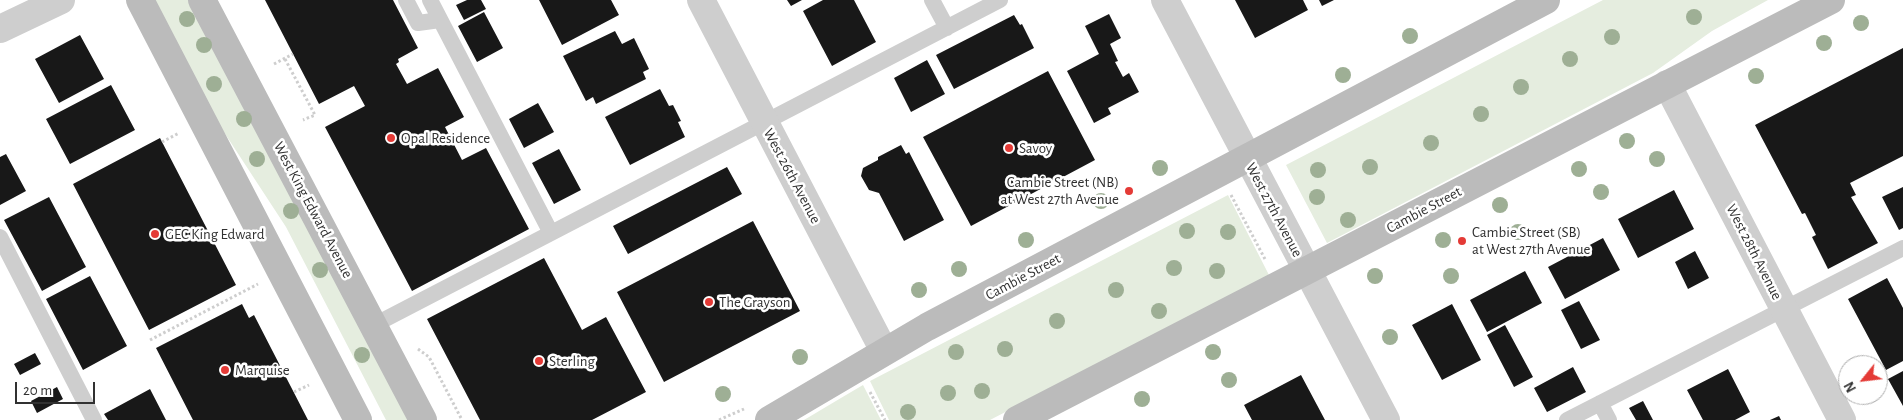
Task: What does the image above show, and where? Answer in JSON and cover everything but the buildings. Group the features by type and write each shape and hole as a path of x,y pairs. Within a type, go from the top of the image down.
{"main road":[{"path":"140,0 358,420"},
{"name":"West King Edward Avenue","path":"202,0 374,325 422,420"},
{"name":"Cambie Street","path":"769,420 884,351 1546,0"},
{"name":"Cambie Street","path":"1017,420 1831,0"}],"street":[{"path":"0,29 61,0"},
{"name":"West 26th Avenue","path":"701,0 884,351"},
{"name":"West 27th Avenue","path":"1165,0 1306,272 1386,420"},
{"name":"West 28th Avenue","path":"1667,84 1842,420"}],"lane":[{"path":"406,0 418,23 440,20"},
{"path":"430,0 551,233"},
{"path":"932,0 947,28"},
{"path":"374,325 1000,0"},
{"path":"0,237 94,420"},
{"path":"1567,420 1903,248"},
{"path":"1600,403 1609,420"}],"path":[{"path":"274,64 293,54"},
{"path":"285,58 314,115 304,120"},
{"path":"162,142 180,133"},
{"path":"1231,195 1267,264"},
{"path":"150,340 258,284"},
{"path":"412,344 429,357 462,420"},
{"path":"294,392 310,384"},
{"path":"869,390 885,420"}],"shaded area":[{"path":"154,0 189,0 409,420 386,420 286,227 218,123"},
{"path":"1603,0 1768,0 1712,31 1653,73 1327,243 1286,165"},
{"path":"1228,195 1269,275 990,420 889,420 870,381"},
{"path":"863,385 881,420 804,420 846,395"}],"place":[{"name":"Opal Residence","path":"391,138"},
{"name":"Savoy","path":"1009,148"},
{"name":"Cambie Street (NB) at West 27th Avenue","path":"1129,191"},
{"name":"GEC King Edward","path":"155,234"},
{"name":"Cambie Street (SB) at West 27th Avenue","path":"1462,241"},
{"name":"The Grayson","path":"709,302"},
{"name":"Sterling","path":"539,361"},
{"name":"Marquise","path":"225,370"}]}
